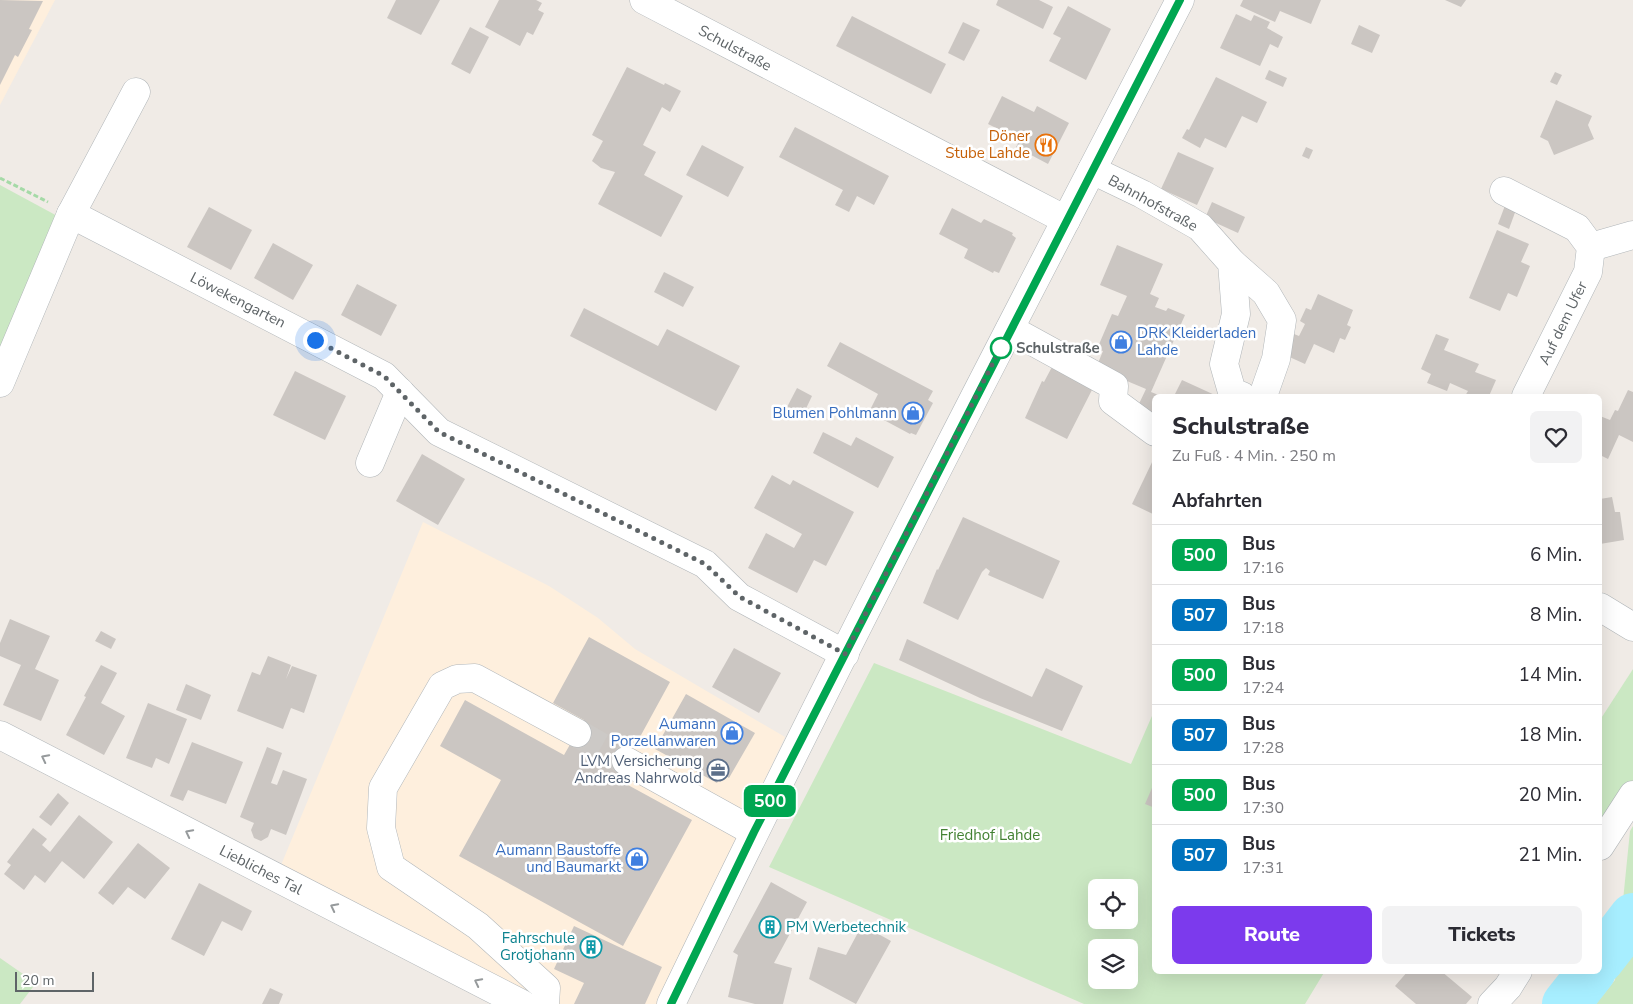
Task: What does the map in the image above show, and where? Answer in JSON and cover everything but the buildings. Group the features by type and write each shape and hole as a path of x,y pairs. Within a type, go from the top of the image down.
{"street":[{"name":"Schulstraße","path":"644,0 689,10 1066,220"},
{"name":"Bahnhofstraße","path":"671,1004 754,832 1180,0"},
{"path":"0,383 71,214 136,92"},
{"name":"Bahnhofstraße","path":"1092,170 1142,194 1200,227 1232,263 1266,293 1282,320 1276,359 1264,394"},
{"path":"1504,191 1577,228 1591,247 1633,235"},
{"name":"Löwekengarten","path":"71,214 384,376 439,432 705,564 740,597 845,654"},
{"name":"Auf dem Ufer","path":"1527,394 1588,272 1591,247"},
{"path":"1232,263 1236,314 1224,364 1232,392 1237,394"},
{"path":"1010,329 1114,386 1113,401 1152,430"},
{"path":"370,463 400,392"},
{"path":"1602,608 1633,627"},
{"path":"545,1004 546,988 478,926 391,867 381,828 383,788 442,686 457,680 475,678 577,733"},
{"name":"Liebliches Tal","path":"0,735 522,1004"},
{"path":"626,761 754,832"},
{"path":"1602,843 1633,795"},
{"path":"1492,1004 1516,974"}],"path":[{"path":"0,178 71,214"}],"shaded area":[{"path":"0,0 55,0 0,105"},
{"path":"423,522 549,586 598,618 635,649 785,737 658,1004 538,1004 279,870"}],"green space":[{"path":"0,185 61,218 0,359"},
{"name":"Friedhof Lahde","path":"874,663 1131,764 1152,716 1152,974 1323,974 1305,1004 1084,1004 769,867"},
{"path":"1633,669 1633,780 1602,824 1602,717"},
{"path":"1633,826 1633,1004 1596,1004 1615,980 1630,831"},
{"path":"0,958 36,983 20,1004 0,1004"}],"waterway":[{"path":"1602,957 1633,917"},
{"path":"1566,1004 1590,974"}],"tunnel":[{"path":"577,733 626,761"}],"bus line":[{"name":"500","path":"671,1004 754,832 1180,0"}],"place":[{"name":"Döner Stube Lahde","path":"1046,145"},
{"name":"DRK Kleiderladen Lahde","path":"1121,342"},
{"name":"Schulstraße","path":"1001,348"},
{"name":"Blumen Pohlmann","path":"913,413"},
{"name":"Aumann Porzellanwaren","path":"732,733"},
{"name":"LVM Versicherung Andreas Nahrwold","path":"718,770"},
{"name":"Aumann Baustoffe und Baumarkt","path":"637,859"},
{"name":"PM Werbetechnik","path":"770,927"},
{"name":"Fahrschule Grotjohann","path":"591,947"}],"route":[{"path":"315,340 384,376 439,432 705,564 740,597 845,654 1002,345 1001,348"}]}
